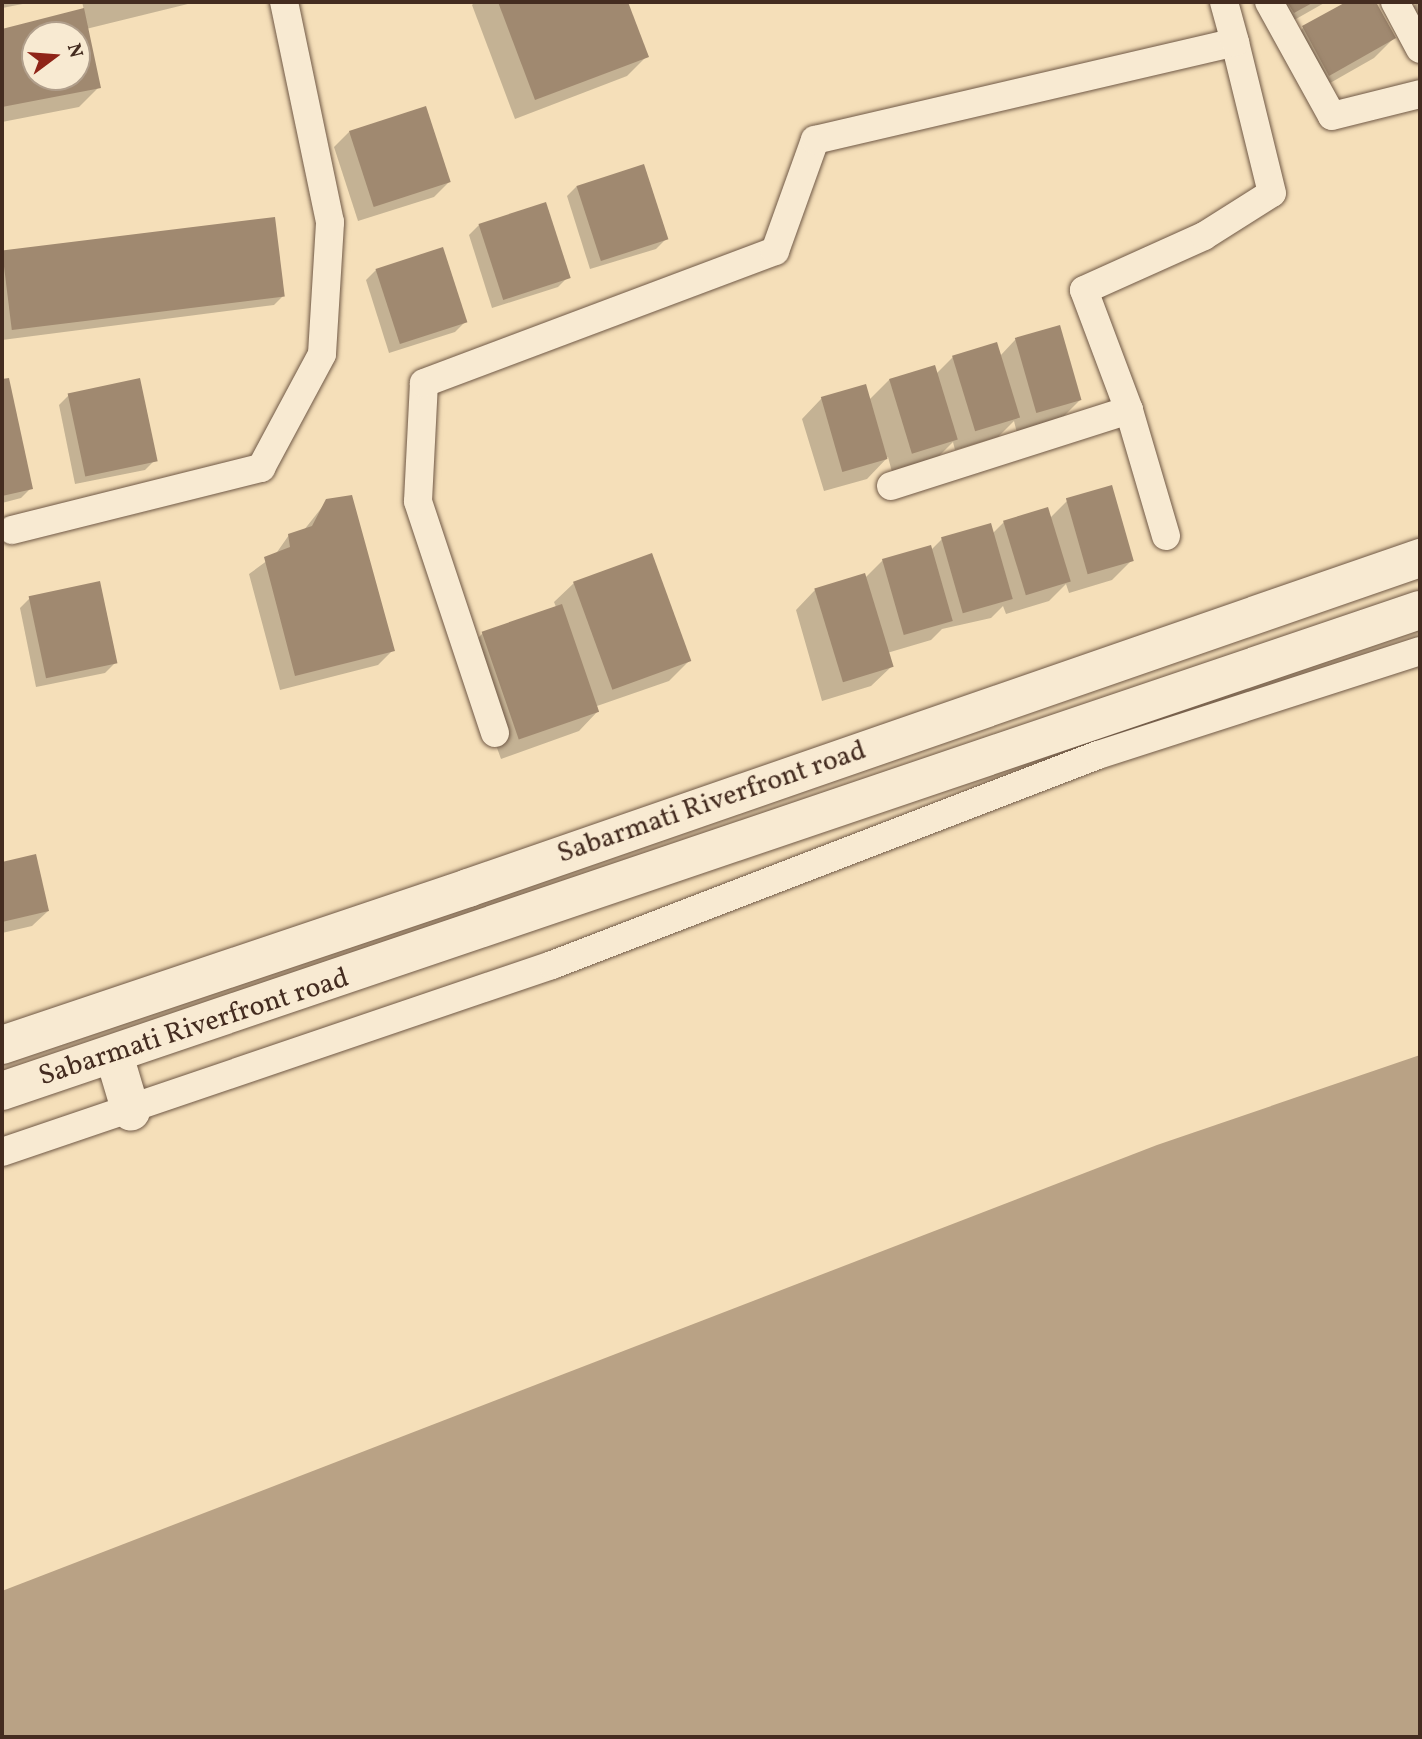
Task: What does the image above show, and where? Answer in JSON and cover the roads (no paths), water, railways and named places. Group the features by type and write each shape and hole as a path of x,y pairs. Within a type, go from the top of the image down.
{"street":[{"path":"12,530 261,468 322,354 330,222 284,2"},
{"path":"1166,536 1129,410 1084,290 1204,236 1272,193 1224,2"},
{"path":"1269,2 1332,116 1420,93"},
{"path":"1395,2 1420,49"},
{"path":"495,733 418,501 424,383 775,251 814,140 1235,42"},
{"path":"891,486 1129,410"},
{"name":"Sabarmati Riverfront road","path":"2,1045 468,888 1420,558"},
{"name":"Sabarmati Riverfront road","path":"2,1091 1420,610"},
{"path":"2,1152 131,1112 552,965 1098,755 1420,651"},
{"path":"114,1055 131,1112"}]}
